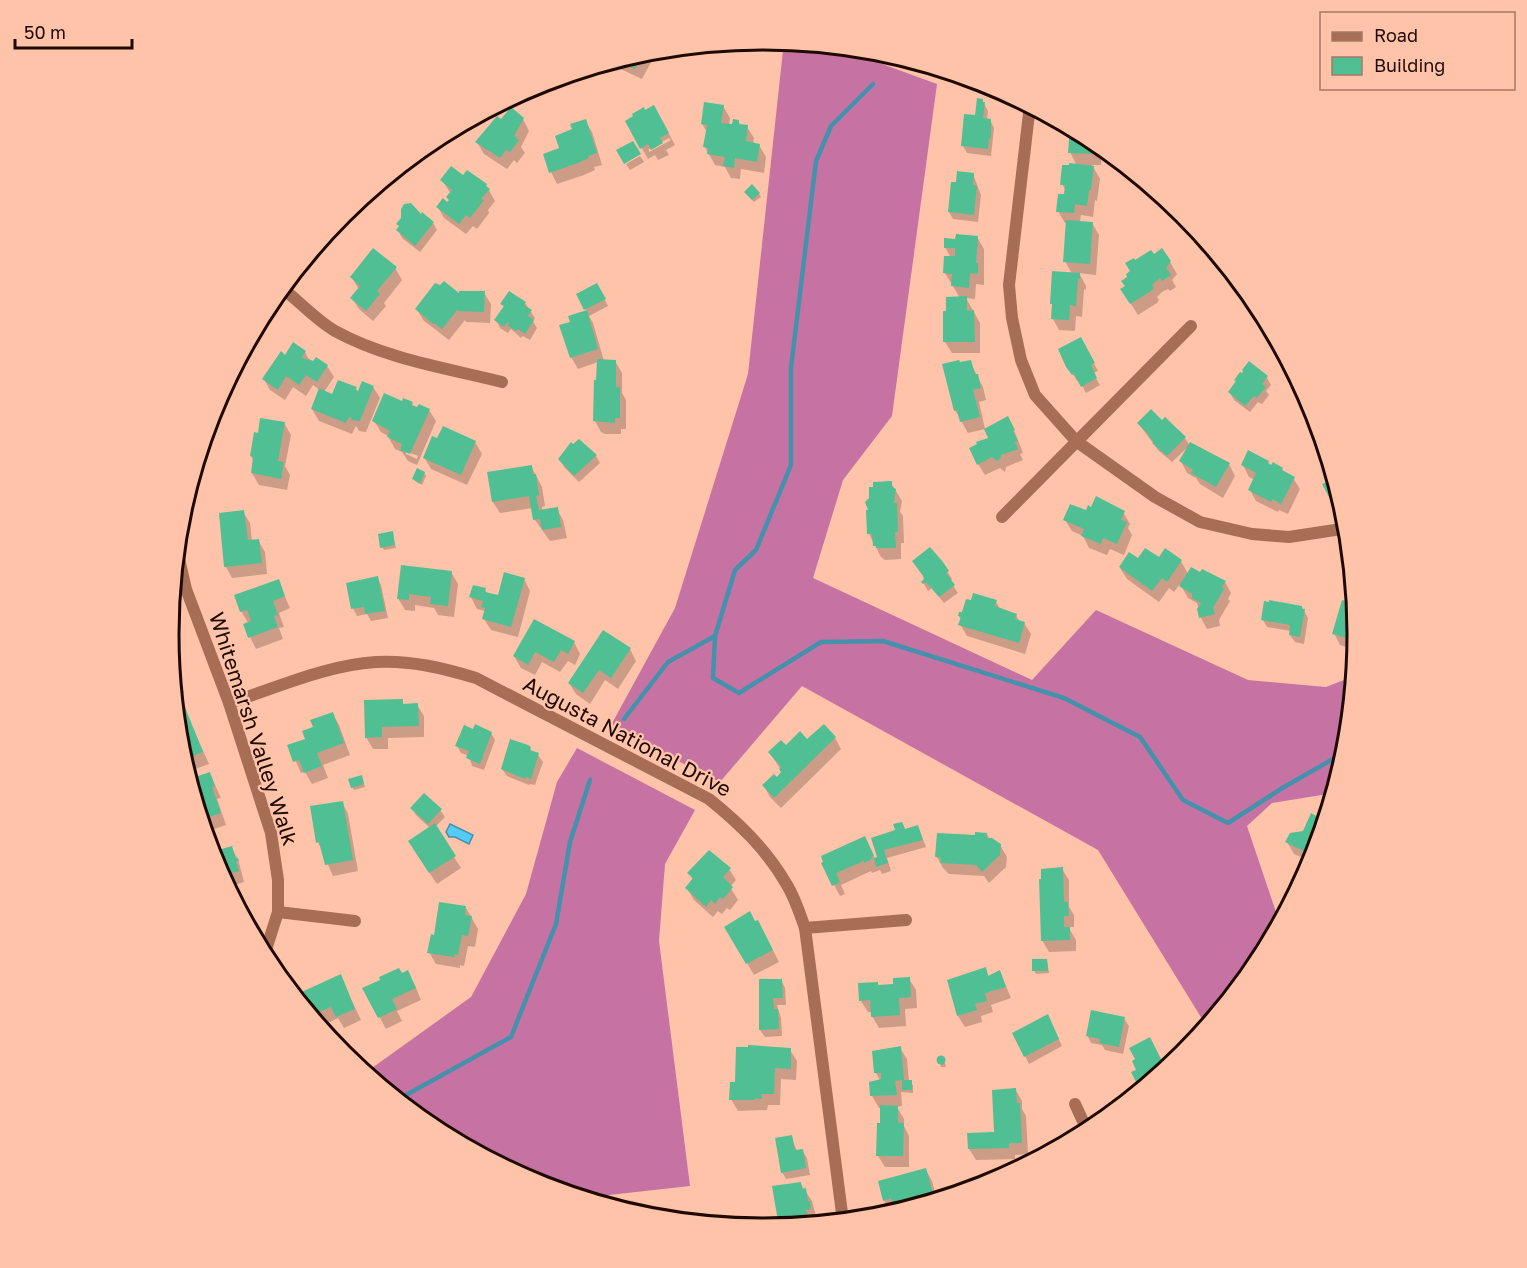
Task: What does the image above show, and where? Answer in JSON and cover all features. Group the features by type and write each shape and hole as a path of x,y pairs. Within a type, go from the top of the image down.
{"street":[{"path":"1029,114 1009,285 1012,318 1021,360 1035,395 1076,441 1155,497 1200,522 1252,534 1289,537 1338,529"},
{"path":"289,294 333,330 366,345 395,356 502,382"},
{"path":"1002,517 1191,326"},
{"name":"Whitemarsh Valley Walk","path":"182,573 186,589 229,703 271,833 278,880 278,912 268,943"},
{"name":"Augusta National Drive","path":"229,703 332,669 374,662 403,662 441,668 476,678 699,794 736,820 764,850 788,886 806,928 842,1213"},
{"path":"278,912 355,921"},
{"path":"806,928 906,920"},
{"path":"1075,1104 1084,1123"}],"shaded area":[{"path":"783,50 871,60 937,84 892,416 843,480 813,578 1032,680 1096,610 1248,680 1326,687 1346,679 1337,748 1325,794 1272,803 1247,826 1277,914 1249,959 1202,1020 1098,850 802,686 720,782 610,727 675,608 748,374"},
{"path":"577,748 695,810 665,864 659,941 690,1186 602,1196 540,1174 471,1140 439,1120 408,1098 372,1068 471,997 526,894 557,782"}],"water":[{"path":"450,824 473,835 469,844 455,837 449,837 446,832"}],"building":[{"path":"638,63 635,69 628,66"},
{"path":"977,98 985,102 983,118 991,119 991,139 989,138 988,149 961,146 964,114 975,115"},
{"path":"704,102 724,105 721,123 732,124 733,119 739,120 739,124 748,125 746,141 760,144 757,162 735,158 734,168 723,166 725,157 707,154 708,148 703,147 707,125 701,124"},
{"path":"654,105 669,133 660,138 663,143 651,150 648,144 640,149 625,121 644,107 645,110"},
{"path":"511,107 524,118 514,136 519,140 510,152 506,150 500,158 475,142 497,116 501,119"},
{"path":"586,119 597,153 578,163 549,173 543,154 559,148 555,136 572,129 570,124"},
{"path":"1069,136 1095,153 1095,154 1068,153"},
{"path":"633,141 641,154 624,164 616,150"},
{"path":"1069,163 1094,166 1087,206 1075,204 1074,213 1056,212 1058,194 1064,194 1065,185 1060,185 1062,165 1069,165"},
{"path":"451,166 463,175 467,170 487,184 486,186 490,189 470,218 466,215 459,224 436,207 443,198 447,202 449,200 446,197 452,190 440,180"},
{"path":"957,171 974,173 973,185 977,186 974,215 948,212 951,182 956,182"},
{"path":"752,184 760,193 752,200 744,192"},
{"path":"411,203 421,214 422,212 434,222 415,246 396,230 399,226 396,224 401,218 401,209 404,204"},
{"path":"1066,220 1093,222 1090,264 1063,262"},
{"path":"956,234 978,236 976,263 978,263 978,274 970,273 969,288 951,286 952,274 943,273 944,256 955,256 955,248 944,248 944,238 955,239"},
{"path":"373,248 397,267 377,291 380,294 366,311 350,298 360,286 350,277"},
{"path":"1162,248 1171,261 1166,268 1171,275 1162,281 1160,278 1152,285 1154,288 1151,291 1130,304 1120,289 1125,286 1121,281 1130,271 1125,263 1151,250 1154,254"},
{"path":"1052,271 1080,273 1076,306 1070,305 1069,320 1051,319"},
{"path":"444,281 459,293 459,291 485,291 484,312 458,311 458,309 442,329 433,324 415,309 435,283 440,285"},
{"path":"597,283 606,299 584,310 576,294"},
{"path":"509,291 526,302 524,305 532,310 528,316 534,320 525,334 507,325 509,323 507,322 504,327 494,320 504,306 500,304"},
{"path":"967,296 967,311 974,310 975,342 943,342 943,311 946,311 946,297"},
{"path":"587,310 598,349 570,358 559,325 570,322 568,316"},
{"path":"1081,337 1095,363 1091,365 1097,378 1081,387 1074,374 1072,375 1066,367 1058,349"},
{"path":"293,342 306,351 302,357 313,361 316,357 328,365 317,382 306,375 299,385 286,376 278,390 262,379 281,351 285,355"},
{"path":"597,359 616,360 616,387 620,387 620,418 615,418 615,423 593,421"},
{"path":"959,360 960,362 971,360 975,374 978,374 981,388 973,390 980,417 960,422 957,410 954,411 942,364"},
{"path":"1249,361 1268,376 1262,384 1266,387 1257,398 1254,396 1245,406 1228,392"},
{"path":"338,380 357,387 355,390 358,391 362,381 374,386 360,421 351,420 352,418 349,417 346,423 311,409 319,388 332,394"},
{"path":"384,393 402,401 403,398 413,402 411,405 417,407 419,404 430,409 410,454 400,450 402,444 387,437 390,431 372,421"},
{"path":"1151,409 1162,420 1165,417 1186,437 1167,456 1152,443 1154,442 1149,435 1137,423"},
{"path":"1008,416 1015,430 1013,431 1018,441 1015,442 1018,449 1001,455 997,461 992,457 977,465 969,448 977,444 976,442 988,438 984,429"},
{"path":"260,418 285,422 278,461 284,462 281,479 251,473 253,457 250,456 254,432 258,433"},
{"path":"443,426 476,441 461,475 423,458 432,436 437,438"},
{"path":"579,439 597,455 574,476 558,459 571,442 573,444"},
{"path":"1190,442 1230,463 1216,487 1191,473 1193,470 1179,461"},
{"path":"1248,450 1269,461 1271,465 1273,462 1295,477 1281,504 1273,499 1271,502 1248,490 1256,473 1241,465"},
{"path":"532,465 533,474 536,474 539,495 536,496 539,510 558,507 561,527 542,530 540,519 533,520 529,496 492,502 487,472"},
{"path":"417,468 425,472 420,483 412,479"},
{"path":"1325,472 1328,483 1330,499 1322,484 1327,482 1323,473"},
{"path":"892,481 892,487 896,489 894,503 897,503 896,548 876,548 873,546 872,534 867,534 866,510 868,510 865,502 869,498 869,487 873,487 873,482"},
{"path":"1096,496 1125,511 1121,520 1127,522 1117,544 1103,538 1101,544 1081,536 1084,529 1063,520 1070,504 1086,510 1088,505 1091,507"},
{"path":"244,510 248,540 259,539 262,563 224,567 219,513"},
{"path":"393,531 395,545 380,548 378,534"},
{"path":"930,547 949,571 946,573 955,585 939,597 926,582 923,584 921,582 924,579 923,576 912,561"},
{"path":"1145,548 1159,557 1165,548 1182,560 1167,582 1162,578 1152,591 1119,567 1129,552 1138,558"},
{"path":"401,565 452,571 448,606 430,604 431,597 409,594 409,600 397,599"},
{"path":"1191,567 1200,572 1202,569 1226,581 1213,608 1215,614 1199,618 1197,609 1201,603 1179,586"},
{"path":"504,572 525,578 511,627 482,619 485,608 481,607 483,601 469,597 473,585 486,588 485,592 498,595"},
{"path":"378,576 385,611 365,614 364,607 351,609 346,583"},
{"path":"279,579 285,596 273,601 278,615 274,616 278,627 248,638 243,624 251,621 247,610 240,612 234,595"},
{"path":"973,593 997,600 995,606 1017,614 1015,619 1025,622 1019,643 958,625 961,617 958,616 959,612 962,612 966,599 971,600"},
{"path":"1269,600 1302,606 1302,609 1305,609 1300,637 1289,635 1290,625 1261,620 1264,601 1269,602"},
{"path":"1342,600 1347,601 1347,638 1332,634"},
{"path":"534,619 575,641 568,654 561,650 554,662 535,652 528,665 513,656"},
{"path":"603,630 631,648 611,678 599,670 583,693 568,683"},
{"path":"403,699 403,704 418,703 419,726 382,727 382,737 365,738 364,700"},
{"path":"183,703 203,752 192,756"},
{"path":"333,712 344,743 317,753 322,766 304,773 299,760 293,762 287,745 305,739 302,731 313,727 310,720"},
{"path":"475,724 492,732 480,764 466,758 469,751 455,746 464,725 473,729"},
{"path":"824,724 836,737 774,798 762,785 774,774 777,777 781,772 779,769 781,767 768,752 781,740 786,745 800,731 807,739"},
{"path":"510,739 528,745 531,747 530,750 539,753 531,779 526,777 525,779 501,769"},
{"path":"210,772 215,786 212,787 221,813 209,817 197,776"},
{"path":"362,775 364,784 351,788 348,779"},
{"path":"424,793 442,809 428,824 410,808"},
{"path":"343,801 353,860 325,865 319,842 316,843 310,806"},
{"path":"1311,813 1316,816 1320,813 1306,852 1285,842 1290,833 1303,831"},
{"path":"902,822 905,829 918,825 923,840 884,850 888,863 876,867 874,858 877,857 871,838 895,830 893,824"},
{"path":"435,823 456,856 429,873 408,841"},
{"path":"975,832 987,833 987,838 992,838 1001,844 1000,855 982,872 976,865 940,863 941,858 935,857 937,833 975,835"},
{"path":"865,836 874,856 864,863 864,861 836,873 840,882 832,886 821,863 823,862 821,856"},
{"path":"232,846 236,859 238,858 239,861 236,861 239,871 230,873 220,849"},
{"path":"709,850 731,868 723,877 733,887 723,899 720,897 715,904 711,900 706,907 685,888 693,878 687,873"},
{"path":"1063,867 1064,902 1068,902 1069,916 1064,916 1064,927 1070,927 1070,940 1041,941 1039,879 1041,879 1041,869"},
{"path":"439,902 466,906 465,915 472,916 468,936 462,935 458,955 454,954 454,957 427,953 431,934 434,935"},
{"path":"750,911 755,921 758,920 773,950 746,964 724,927"},
{"path":"1032,959 1047,959 1048,971 1032,971"},
{"path":"986,967 988,976 1000,970 1006,987 985,993 987,1001 975,1004 977,1010 957,1016 947,980"},
{"path":"399,968 402,973 408,970 416,988 392,999 397,1009 378,1018 362,988"},
{"path":"341,974 355,1009 336,1017 331,1007 318,1012 302,992"},
{"path":"910,977 911,997 899,998 900,1015 871,1017 870,1000 859,1001 858,983 893,984 893,978"},
{"path":"759,979 782,979 783,998 773,998 774,1009 778,1009 779,1029 759,1030"},
{"path":"1091,1010 1125,1017 1119,1047 1099,1043 1100,1039 1086,1036"},
{"path":"1048,1014 1059,1039 1024,1057 1012,1033"},
{"path":"1150,1037 1162,1061 1137,1083 1131,1072 1136,1070 1132,1061 1135,1059 1129,1048"},
{"path":"748,1045 791,1048 791,1069 775,1068 774,1094 762,1094 762,1099 755,1098 755,1100 729,1100 730,1082 735,1082 736,1047 748,1047"},
{"path":"901,1046 904,1080 912,1080 912,1090 902,1090 902,1080 895,1081 897,1095 870,1096 869,1082 881,1079 881,1073 874,1073 872,1051"},
{"path":"941,1056 945,1060 941,1064 937,1060"},
{"path":"1016,1088 1017,1103 1020,1103 1022,1143 1009,1143 1009,1148 968,1149 967,1133 994,1132 992,1090"},
{"path":"880,1105 898,1106 898,1123 904,1123 903,1156 876,1156"},
{"path":"792,1135 795,1150 803,1149 806,1168 781,1173 775,1138"},
{"path":"926,1168 933,1193 893,1204 891,1198 883,1201 878,1181"},
{"path":"801,1182 802,1189 806,1188 808,1201 810,1201 811,1209 805,1210 808,1214 805,1217 777,1218 772,1186"}],"waterway":[{"path":"624,719 668,662 715,636 735,570 756,550 791,465 791,368 816,161 831,126 873,84"},
{"path":"715,636 713,678 739,693 821,642 883,641 1064,698 1140,737 1183,800 1228,823 1335,758"},
{"path":"405,1096 511,1037 556,924 570,842 590,780"}]}
